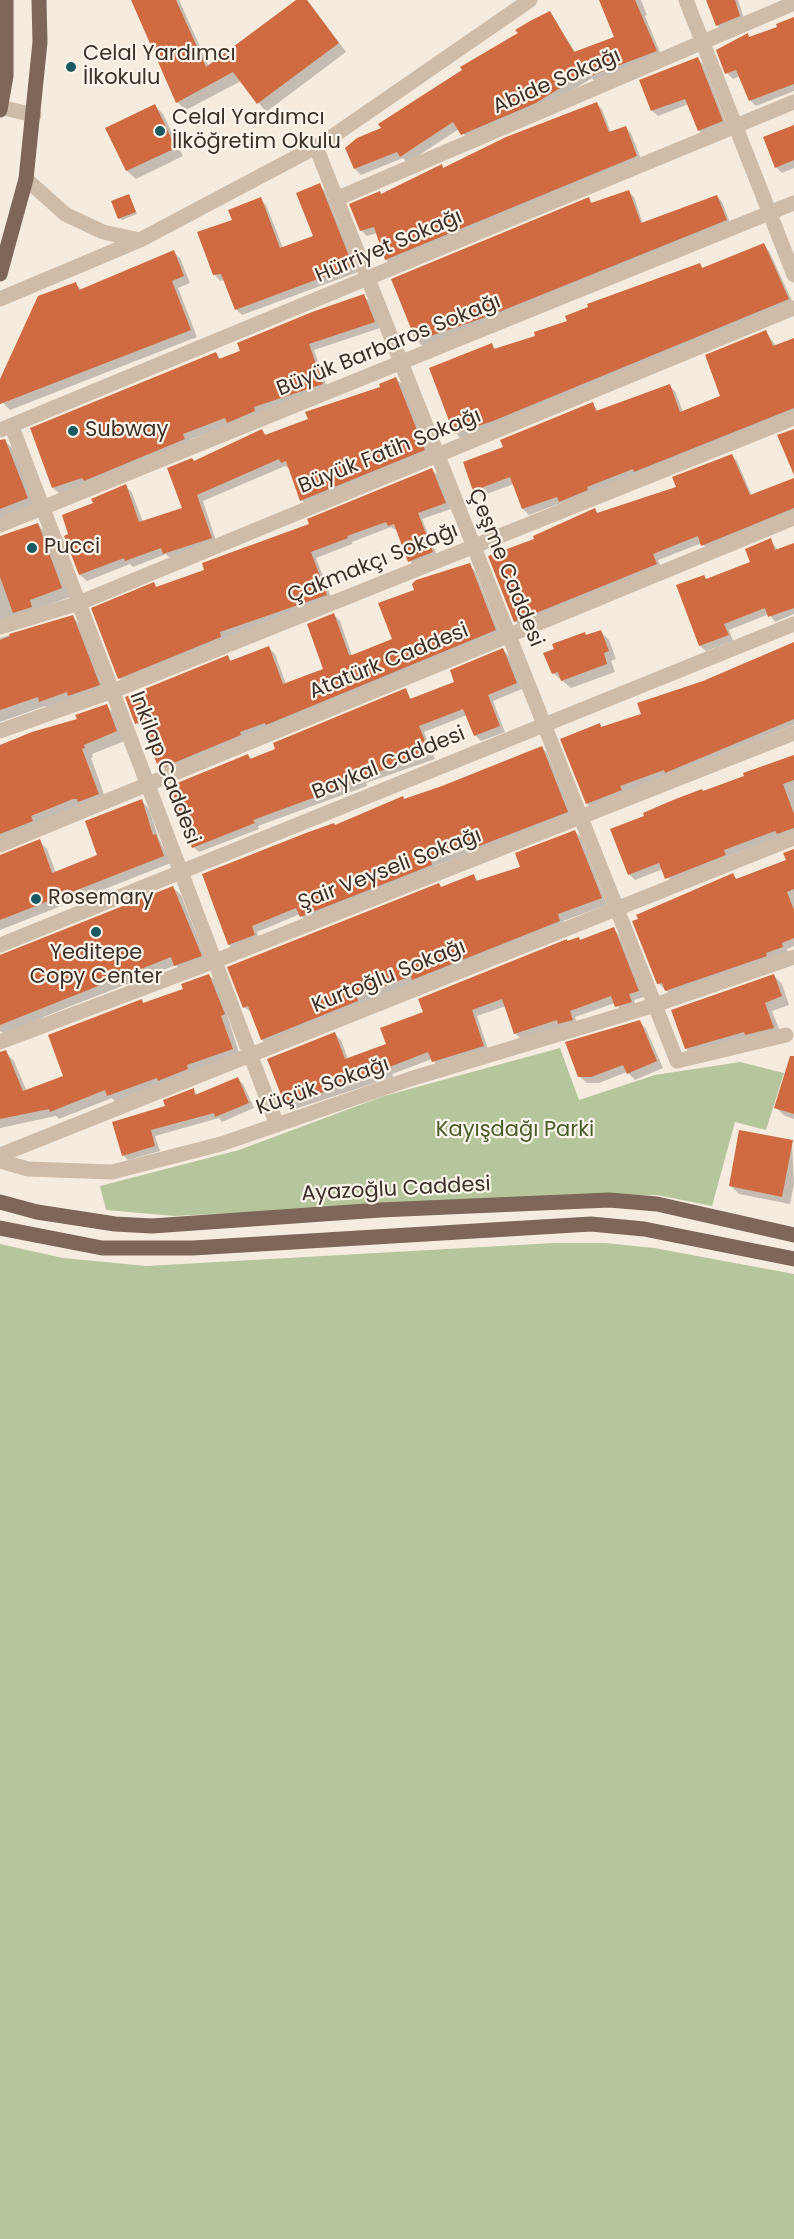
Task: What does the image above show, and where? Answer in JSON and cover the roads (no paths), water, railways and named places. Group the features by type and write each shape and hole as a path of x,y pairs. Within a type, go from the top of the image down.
{"main road":[{"path":"0,108 6,76 6,0"},
{"path":"0,274 26,179 40,42 39,0"},
{"name":"Ayazoğlu Caddesi","path":"0,1202 37,1212 115,1224 152,1226 380,1210 609,1200 657,1204 794,1235"},
{"path":"0,1228 102,1248 194,1248 591,1224 644,1229 794,1258"}],"street":[{"path":"0,299 140,240 316,147 530,0"},
{"path":"686,0 794,275"},
{"name":"Abide Sokağı","path":"336,199 794,3"},
{"name":"Hürriyet Sokağı","path":"6,428 794,102"},
{"path":"0,108 34,115"},
{"name":"Çeşme Caddesi","path":"316,147 655,1005"},
{"path":"26,179 65,214 103,232 140,240"},
{"name":"Büyük Barbaros Sokağı","path":"0,525 794,203"},
{"name":"Büyük Fatih Sokağı","path":"0,627 79,603 794,308"},
{"name":"Çakmakçı Sokağı","path":"0,731 113,691 794,418"},
{"name":"Inkilap Caddesi","path":"6,428 43,509 277,1125"},
{"name":"Atatürk Caddesi","path":"0,845 794,519"},
{"name":"Baykal Caddesi","path":"0,945 180,870 794,624"},
{"name":"Şair Veyseli Sokağı","path":"0,1042 215,961 794,733"},
{"name":"Kurtoğlu Sokağı","path":"0,1155 794,838"},
{"name":"Küçük Sokağı","path":"0,1161 28,1169 112,1172 221,1144 410,1079 655,1005 794,957"},
{"path":"655,1005 677,1061 786,1034"}],"place":[{"name":"Celal Yardımcı İlkokulu","path":"71,67"},
{"name":"Celal Yardımcı İlköğretim Okulu","path":"160,131"},
{"name":"Subway","path":"73,431"},
{"name":"Pucci","path":"32,548"},
{"name":"Rosemary","path":"36,899"},
{"name":"Yeditepe Copy Center","path":"96,932"}],"park label":[{"name":"Kayışdağı Parki","path":"515,1131"}]}
